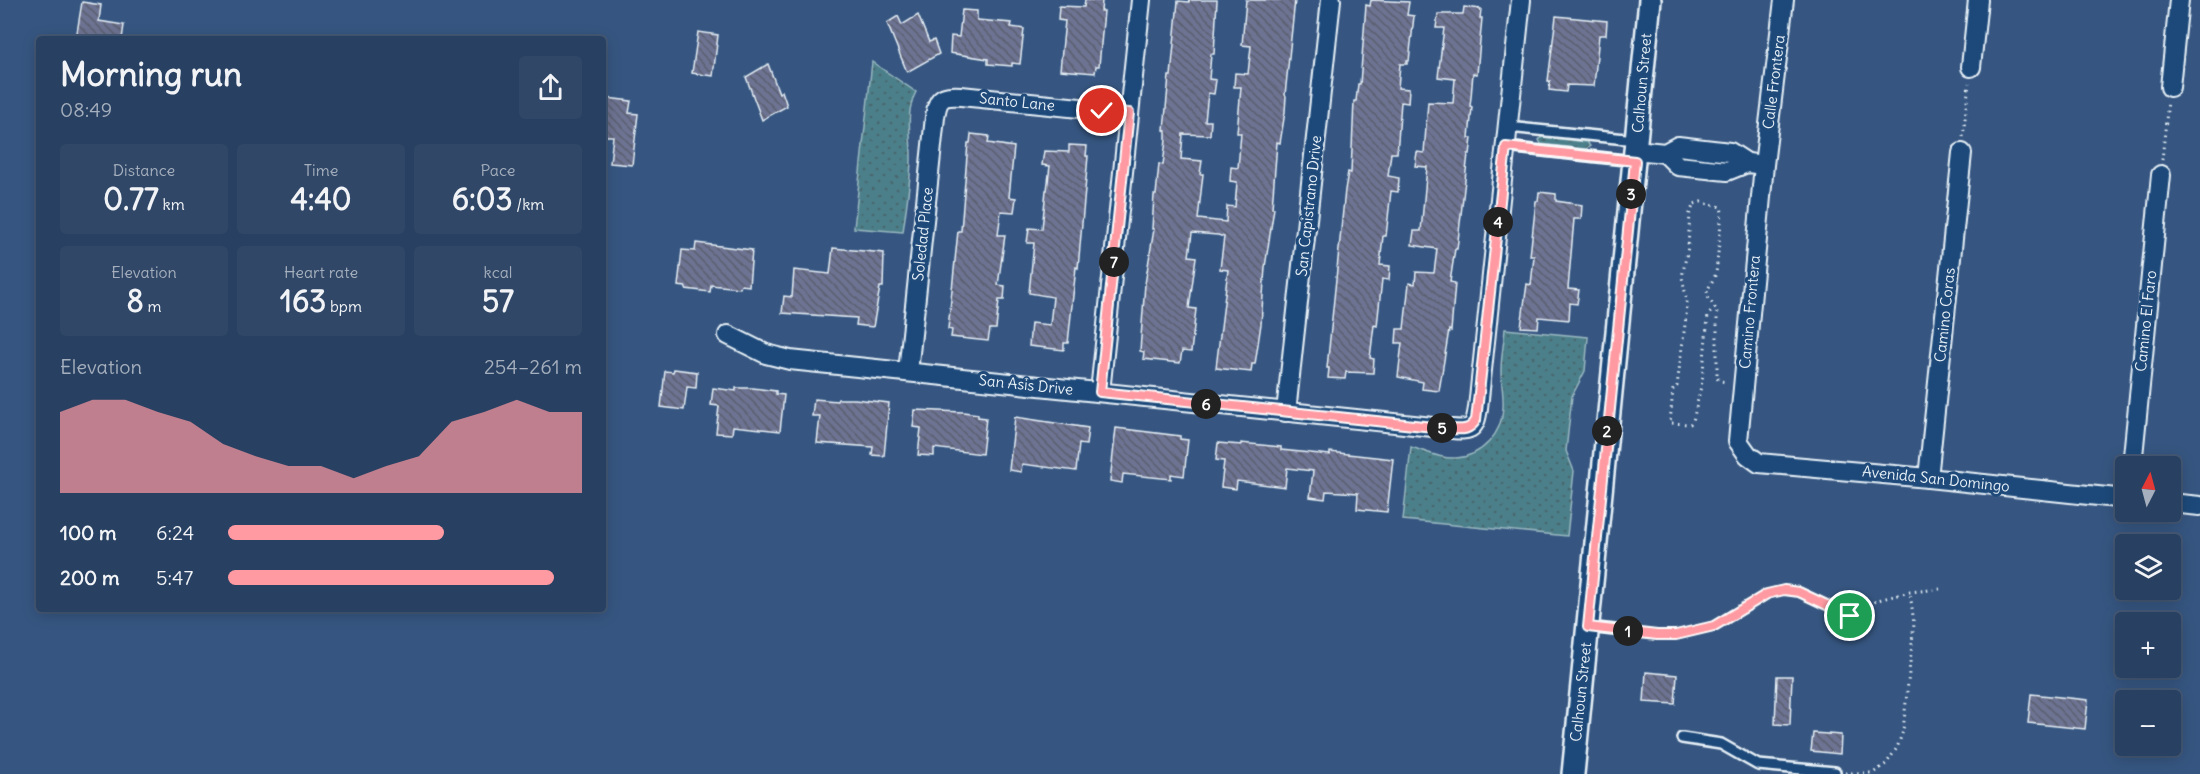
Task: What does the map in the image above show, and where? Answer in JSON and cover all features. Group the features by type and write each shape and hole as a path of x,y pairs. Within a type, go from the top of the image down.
{"street":[{"path":"1100,392 1141,0"},
{"name":"San Capistrano Drive","path":"1286,412 1331,0"},
{"path":"1506,147 1521,0"},
{"name":"Calhoun Street","path":"1573,774 1650,0"},
{"name":"Calle Frontera","path":"1755,164 1784,0"},
{"path":"1971,67 1978,0"},
{"path":"2170,87 2179,0"},
{"name":"Santo Lane","path":"941,98 950,95 1129,113"},
{"name":"Soledad Place","path":"908,372 935,117 941,98"},
{"path":"1635,150 1665,153 1678,146 1730,152 1755,164"},
{"name":"San Asis Drive","path":"728,335 766,354 782,358 1463,430 1472,427 1478,408 1506,147"},
{"name":"Camino Coras","path":"1928,478 1962,153"},
{"name":"Camino Frontera","path":"1748,455 1738,441 1755,164"},
{"name":"Camino El Faro","path":"2133,456 2161,175"},
{"name":"Avenida San Domingo","path":"1748,455 1759,462 2115,498"},
{"path":"2181,504 2200,506"}],"lane":[{"path":"1508,127 1635,150"},
{"path":"1506,147 1635,150"},
{"path":"1588,627 1632,632"},
{"path":"1682,738 1721,744 1758,765 1834,772"}],"path":[{"path":"1962,153 1971,67"},
{"path":"2161,175 2170,87"},
{"path":"1715,308 1708,315 1702,382 1694,421 1690,424 1670,423 1673,389 1677,386 1686,317 1687,301 1681,282 1688,248 1690,213 1694,204 1701,202 1721,207 1722,212 1716,274 1707,291 1715,308 1717,378 1719,381 1743,384"},
{"path":"1632,632 1676,635 1695,632 1714,626 1767,594 1784,590 1799,592 1850,616 1878,600 1910,592 1940,589"},
{"path":"1834,772 1873,773 1886,764 1897,748 1903,730 1914,624 1910,592"}],"green space":[{"path":"872,62 916,92 909,117 911,161 903,232 854,228"},
{"path":"1542,137 1587,142 1590,146 1586,149 1541,144 1539,140"},
{"path":"1505,329 1588,337 1585,371 1572,396 1566,451 1574,471 1567,536 1403,520 1411,447 1439,456 1456,458 1474,453 1495,435 1502,418 1503,408 1501,366"}],"building":[{"path":"1085,0 1102,1 1101,11 1104,11 1099,66 1096,66 1095,73 1060,70 1065,21 1058,20 1059,6 1084,7"},
{"path":"1189,0 1217,0 1214,54 1211,54 1209,79 1216,80 1214,94 1208,93 1205,121 1211,121 1210,135 1183,134 1181,159 1202,161 1200,174 1203,174 1198,219 1226,222 1227,206 1235,207 1237,182 1230,181 1231,167 1238,168 1241,133 1237,133 1241,87 1234,87 1235,73 1248,74 1251,46 1242,45 1246,0 1295,0 1285,112 1280,143 1277,142 1272,208 1274,208 1265,267 1261,324 1255,364 1252,364 1251,372 1216,368 1228,270 1220,269 1224,237 1218,235 1192,233 1189,256 1196,257 1189,308 1196,309 1191,352 1182,351 1180,363 1143,359 1144,352 1140,351 1145,284 1154,229 1152,229 1154,195 1156,195 1159,164 1163,165 1166,140 1164,130 1178,1 1189,2"},
{"path":"1371,0 1409,2 1407,15 1414,16 1409,61 1407,64 1400,64 1398,88 1409,89 1408,103 1401,102 1397,153 1391,153 1388,176 1399,178 1398,192 1391,191 1380,265 1390,266 1389,280 1382,279 1377,326 1374,325 1370,358 1374,359 1373,373 1346,372 1345,379 1328,378 1329,368 1327,368 1345,190 1348,172 1351,173 1354,101 1356,101 1358,84 1360,84 1366,5 1370,6"},
{"path":"82,2 101,5 99,21 124,25 122,36 76,36"},
{"path":"1464,7 1481,9 1480,18 1482,18 1477,74 1473,73 1470,106 1472,107 1469,138 1472,138 1470,154 1468,154 1457,249 1455,249 1450,282 1455,283 1451,331 1449,330 1439,391 1422,389 1423,382 1398,377 1402,343 1396,343 1397,329 1404,329 1409,283 1415,284 1416,272 1434,273 1437,249 1412,245 1414,231 1421,231 1427,167 1415,166 1417,152 1424,153 1428,102 1453,103 1455,79 1438,77 1444,28 1436,28 1438,14 1463,14"},
{"path":"962,10 977,11 977,20 1012,23 1011,27 1024,29 1020,64 1012,63 1012,66 988,64 988,59 950,53 951,36 959,37"},
{"path":"918,15 929,42 934,40 939,54 907,72 887,23 898,16 902,25"},
{"path":"1556,16 1607,21 1606,35 1599,35 1594,86 1567,85 1566,92 1549,90 1550,81 1548,81"},
{"path":"698,32 718,35 713,76 692,73"},
{"path":"768,64 779,93 782,91 787,106 762,120 746,77"},
{"path":"607,98 631,101 629,113 638,114 632,165 610,163 613,136 606,136"},
{"path":"971,134 989,136 988,143 1014,147 1009,197 1016,198 1014,212 1001,211 998,235 1005,235 998,285 1005,286 1004,300 999,300 996,329 990,329 988,341 951,337 952,330 948,329 958,231 961,231 968,143 970,143"},
{"path":"1069,145 1087,146 1086,156 1088,156 1078,268 1076,267 1068,343 1064,343 1064,350 1029,346 1031,323 1050,325 1053,297 1029,293 1034,243 1027,243 1029,228 1042,229 1050,166 1042,165 1044,151 1069,152"},
{"path":"1539,192 1556,194 1556,201 1582,205 1581,219 1574,219 1568,289 1579,290 1577,304 1570,303 1569,320 1539,317 1538,328 1521,327 1527,284 1531,285 1534,256 1530,256"},
{"path":"696,243 752,250 749,286 741,285 740,288 711,285 710,292 678,286 682,250 695,251"},
{"path":"833,248 884,253 883,287 880,287 873,327 856,325 857,318 782,313 784,296 792,297 794,270 830,274"},
{"path":"674,369 697,372 696,388 687,387 684,410 661,407 665,371 673,372"},
{"path":"713,388 736,391 736,388 753,388 776,391 776,394 784,395 780,431 733,426 732,434 716,433 719,406 711,405"},
{"path":"814,399 837,401 838,399 855,399 889,403 884,456 872,455 873,447 817,443 820,416 812,416"},
{"path":"915,410 963,412 978,414 978,417 986,418 982,454 934,448 934,456 918,455 921,428 913,427"},
{"path":"1015,417 1088,428 1086,445 1079,444 1076,471 1022,464 1021,472 1009,470"},
{"path":"1116,428 1180,436 1180,439 1188,440 1184,476 1171,474 1171,479 1123,474 1122,483 1110,481"},
{"path":"1218,443 1241,445 1241,443 1281,447 1281,450 1330,455 1330,452 1393,459 1387,512 1357,509 1358,493 1326,491 1325,499 1310,497 1313,471 1287,468 1285,487 1237,481 1236,489 1221,487 1224,461 1216,460"},
{"path":"1646,672 1677,675 1675,704 1644,702"},
{"path":"1777,676 1792,676 1790,725 1775,724"},
{"path":"2031,694 2088,700 2085,729 2028,723"},
{"path":"1813,733 1841,735 1840,754 1811,751"}],"route":[{"path":"1102,111 1129,113 1100,392 1452,429 1463,430 1472,427 1476,420 1506,147 1635,161 1588,627 1657,635 1695,632 1714,626 1767,594 1784,590 1799,592 1850,616"}]}
